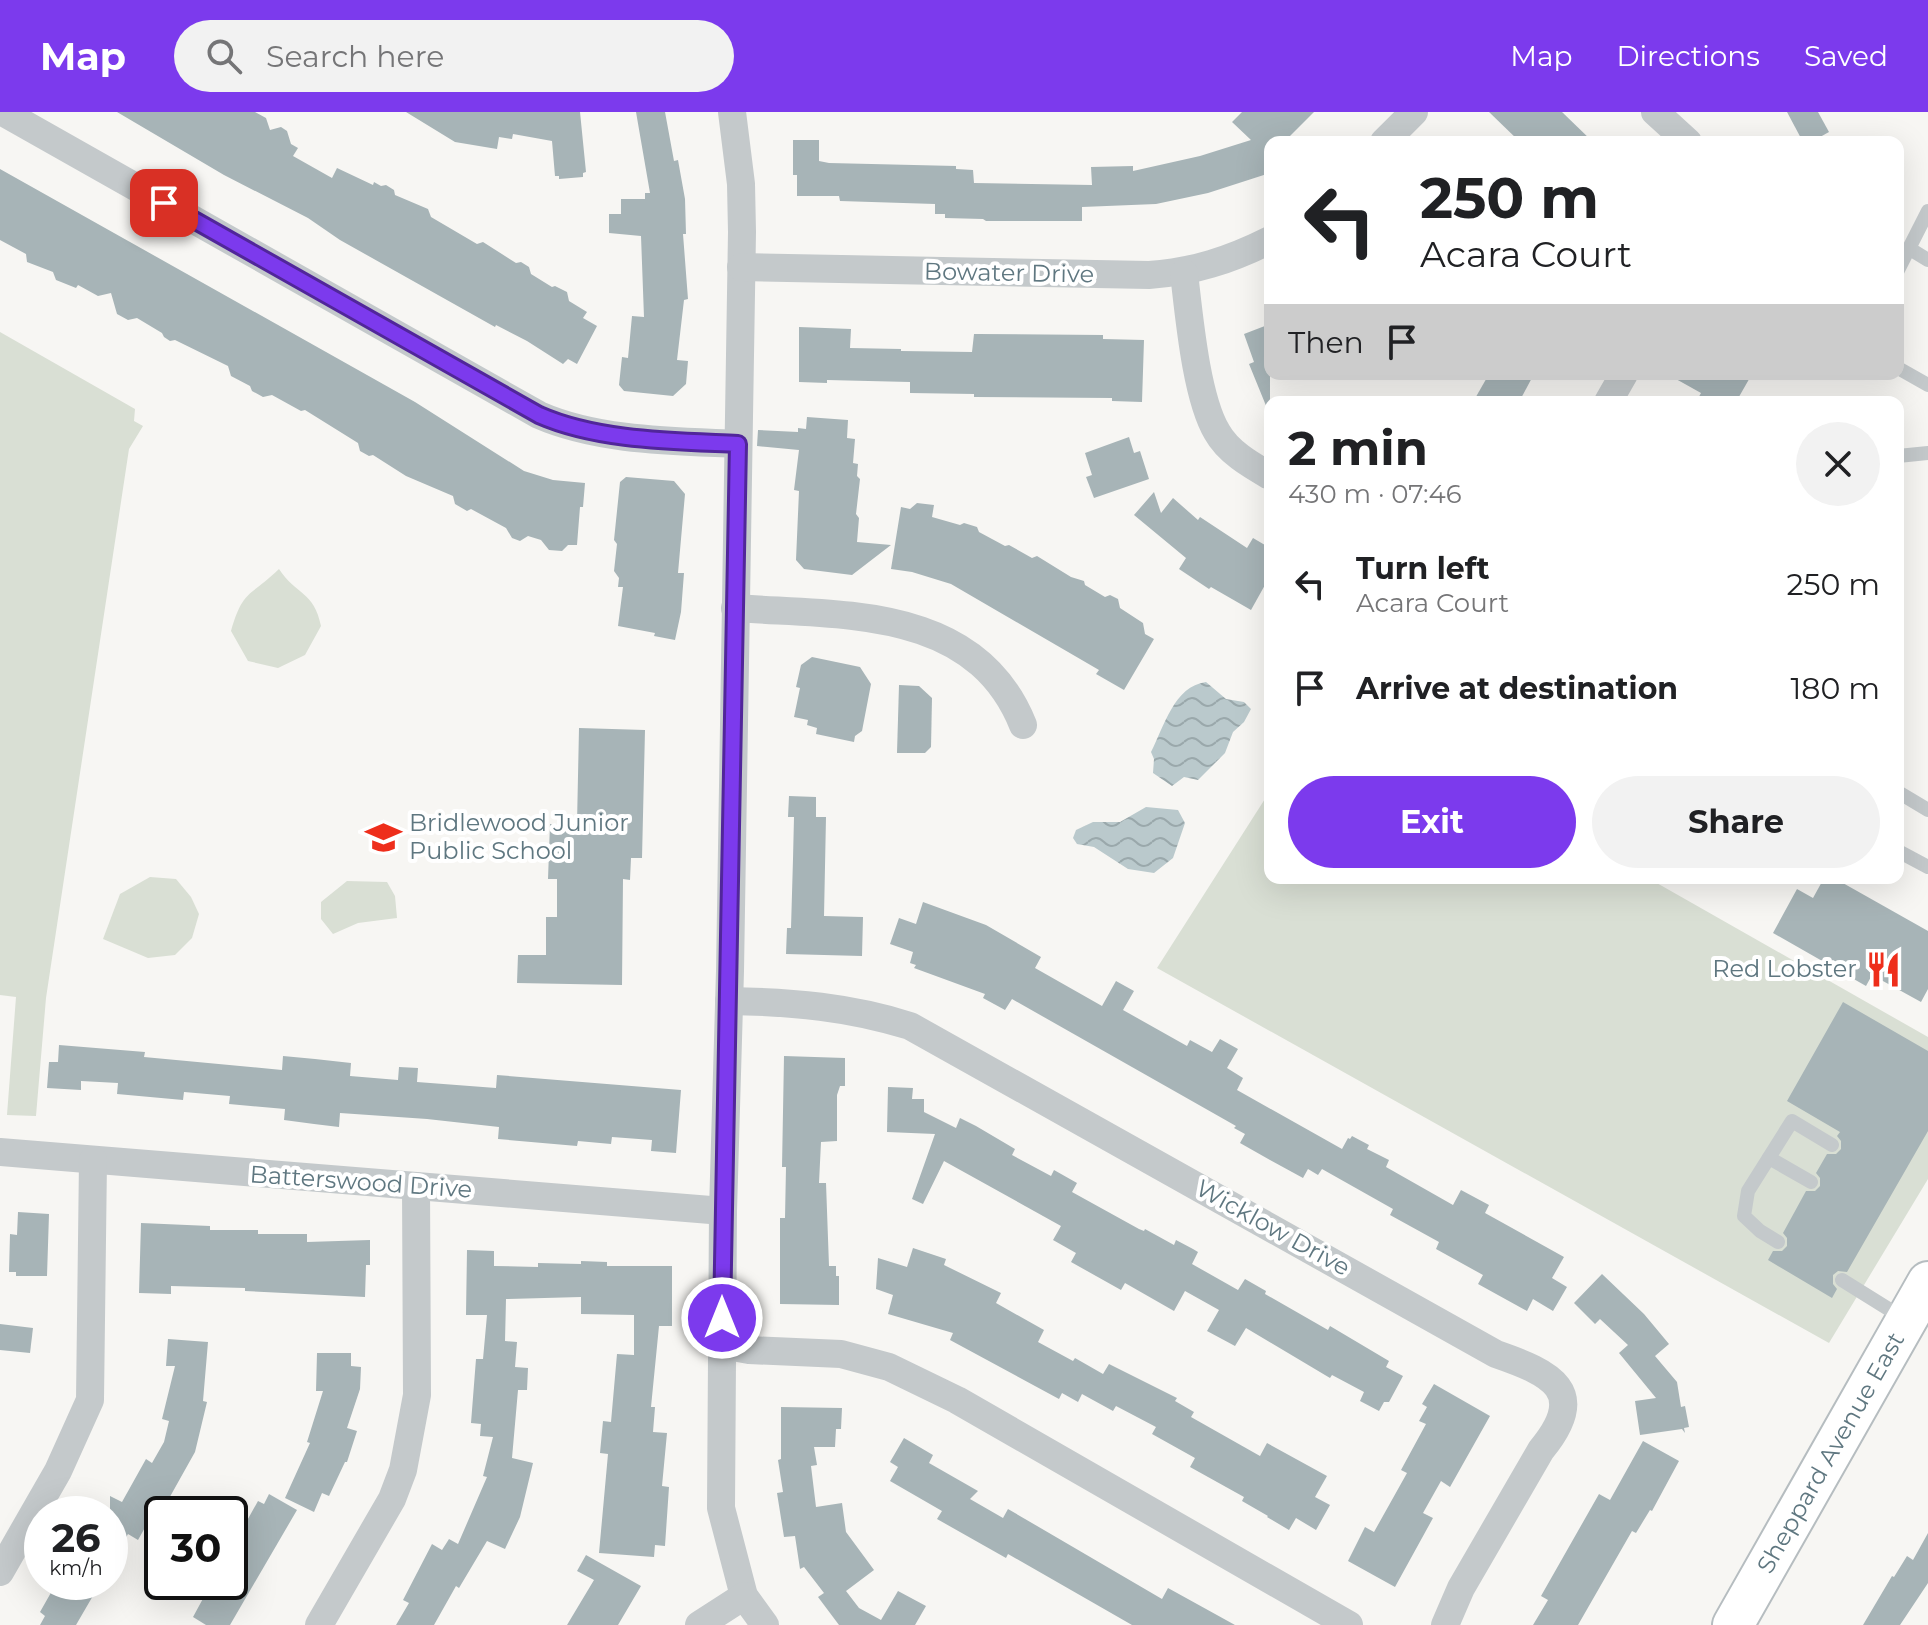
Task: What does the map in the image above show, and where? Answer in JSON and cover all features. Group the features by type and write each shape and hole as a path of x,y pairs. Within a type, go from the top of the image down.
{"main road":[{"name":"Sheppard Avenue East","path":"1733,1625 1928,1282"}],"street":[{"path":"3,112 539,415 589,431 738,444"},
{"path":"732,112 741,184 741,267 723,1211 721,1508 744,1596 765,1625"},
{"path":"1390,136 1414,112"},
{"path":"1655,112 1681,136"},
{"name":"Bowater Drive","path":"741,267 1093,275 1184,273 1239,256 1264,243"},
{"path":"1184,273 1206,410 1218,435 1236,454 1264,472"},
{"path":"735,608 880,618 922,629 971,656 1017,710 1023,725"},
{"name":"Wicklow Drive","path":"729,1001 836,1007 910,1026 1496,1354 1541,1370 1557,1384 1564,1402 1557,1431 1541,1450 1461,1588 1445,1625"},
{"name":"Batterswood Drive","path":"0,1152 723,1211"},
{"path":"0,1572 58,1471 90,1400 93,1160"},
{"path":"319,1625 392,1499 403,1470 417,1395 416,1186"},
{"path":"722,1345 749,1350 841,1354 889,1367 957,1400 1349,1625"},
{"path":"699,1625 744,1596"}],"lane":[{"path":"1904,260 1928,211"},
{"path":"1910,249 1928,260"},
{"path":"1904,371 1928,385"},
{"path":"1904,455 1928,453"},
{"path":"1904,796 1928,810"},
{"path":"1904,854 1928,867"},
{"path":"1778,1242 1744,1216 1748,1191 1792,1121 1832,1145"},
{"path":"1769,1158 1811,1182"},
{"path":"1842,1280 1906,1320"}],"shaded area":[{"path":"0,332 135,409 134,421 143,426 129,449 46,998 36,1116 7,1115 16,997 0,995"},
{"path":"279,569 309,599 321,626 305,655 278,668 248,661 231,631 244,600"},
{"path":"1264,800 1264,884 1659,884 1928,1037 1928,1179 1829,1343 1157,968"},
{"path":"150,877 176,879 191,897 199,914 192,938 175,955 148,958 103,939 120,894"},
{"path":"347,881 387,882 395,896 397,918 358,923 333,934 321,919 321,902"}],"water":[{"path":"1206,682 1226,699 1244,702 1251,709 1244,722 1233,732 1225,753 1198,780 1184,777 1172,786 1153,773 1151,752 1178,699 1195,685"},
{"path":"1146,807 1178,810 1185,823 1173,858 1154,873 1128,869 1094,847 1077,844 1073,838 1076,830 1093,822 1120,822"}],"building":[{"path":"117,112 255,112 266,118 270,130 281,127 287,131 291,144 298,148 293,156 332,178 337,168 373,185 374,182 386,185 394,190 395,195 428,209 431,217 477,244 483,242 516,263 521,262 529,267 531,274 567,292 569,301 587,312 583,318 597,326 577,364 568,359 563,364"},
{"path":"406,112 580,112 586,172 583,177 559,179 555,176 552,141 513,134 512,139 499,137 497,149 455,142"},
{"path":"636,112 665,112 685,199 686,234 683,234 688,299 684,300 677,360 688,361 686,384 673,396 624,391 619,385 622,357 628,358 632,316 644,317 641,236 609,233 609,214 621,214 621,199 645,199 645,193 650,193"},
{"path":"1242,112 1314,112 1290,136 1264,136 1264,175 1208,193 1156,204 1082,207 1082,221 945,218 945,214 935,214 935,204 840,201 839,196 797,196 797,175 793,175 793,140 819,140 819,161 829,163 956,166 956,169 973,170 974,183 1092,185 1091,167 1133,166 1133,171 1200,156 1251,140 1232,122"},
{"path":"1489,112 1562,112 1587,136 1514,136"},
{"path":"1787,112 1818,112 1829,132 1822,136 1800,136"},
{"path":"0,169 415,402 524,471 553,480 585,483 577,545 568,545 562,551 549,550 541,540 528,536 520,541 512,538 506,528 455,504 453,496 406,476 373,455 360,451 358,443 305,410 301,411 272,395 263,397 252,391 250,386 231,376 228,366 175,340 170,341 137,318 128,320 117,314 111,293 98,296 78,285 76,288 56,280 53,272 27,262 26,254 0,240"},
{"path":"1264,326 1264,380 1270,380 1270,396 1264,396 1264,401 1249,364 1254,362 1244,334"},
{"path":"799,327 851,329 850,348 901,351 972,352 974,334 1103,335 1103,339 1144,340 1142,402 1112,401 1112,398 974,397 974,394 910,393 910,382 799,382"},
{"path":"1486,380 1531,380 1522,396 1476,396"},
{"path":"1678,380 1749,380 1739,396 1699,396 1701,393"},
{"path":"807,417 848,420 847,438 855,439 853,463 858,464 857,476 860,479 857,542 891,545 852,575 804,569 796,560 799,491 794,490 799,450 757,446 758,430 798,432 798,428 806,429"},
{"path":"1129,437 1134,453 1140,451 1149,479 1094,498 1086,477 1092,475 1085,453"},
{"path":"626,477 674,481 685,494 678,573 684,573 675,640 618,626 623,587 618,587 619,578 614,571 617,544 614,540 620,482"},
{"path":"1154,492 1161,513 1173,498 1198,520 1200,517 1247,548 1253,538 1264,544 1264,587 1251,610 1211,587 1209,589 1179,569 1186,558 1134,515"},
{"path":"917,503 934,505 932,517 977,527 979,532 1005,546 1009,545 1032,558 1037,556 1071,577 1084,581 1085,585 1105,597 1110,595 1118,599 1120,608 1143,623 1145,634 1154,639 1124,690 1096,674 1099,670 951,584 891,569 901,507 910,509"},
{"path":"812,657 860,667 871,684 862,731 855,736 854,742 816,734 817,728 807,725 808,720 794,717 801,665"},
{"path":"899,685 919,686 932,698 931,747 925,753 897,753"},
{"path":"579,728 645,730 642,858 631,858 630,880 623,879 622,985 517,983 518,955 546,955 546,917 557,917 557,879 548,879 550,824 577,824"},
{"path":"789,796 816,797 816,817 826,817 824,916 863,917 862,956 786,954 787,928 791,928 794,817 788,817"},
{"path":"1821,884 1845,884 1928,931 1928,989 1921,1002 1872,975 1866,986 1773,933 1797,889 1813,898"},
{"path":"923,902 986,925 1041,957 1035,968 1102,1006 1116,981 1134,991 1123,1010 1187,1046 1190,1040 1212,1052 1220,1039 1238,1049 1227,1068 1243,1078 1237,1090 1342,1149 1352,1136 1369,1145 1367,1149 1389,1160 1386,1167 1453,1205 1461,1190 1489,1205 1485,1213 1564,1257 1552,1278 1567,1287 1553,1311 1533,1299 1527,1311 1478,1284 1483,1275 1436,1249 1439,1242 1390,1215 1393,1209 1322,1169 1318,1175 1308,1169 1303,1178 1270,1160 1240,1143 1245,1134 1234,1128 1236,1126 1012,999 1005,1010 983,998 985,994 914,968 916,965 910,963 913,952 890,944 899,918 916,924"},
{"path":"1843,1002 1928,1051 1928,1131 1847,1272 1838,1271 1833,1275 1833,1284 1837,1289 1832,1298 1768,1260 1773,1251 1782,1251 1787,1246 1783,1233 1806,1191 1815,1191 1820,1186 1816,1173 1827,1154 1836,1154 1841,1149 1837,1136 1840,1132 1787,1101"},
{"path":"59,1045 145,1052 144,1057 282,1070 283,1056 315,1059 351,1063 350,1076 398,1080 399,1067 418,1068 417,1082 496,1088 497,1075 681,1090 676,1153 651,1151 652,1140 612,1137 611,1144 578,1141 577,1146 498,1139 499,1127 427,1119 340,1113 339,1127 314,1124 284,1120 285,1109 229,1104 230,1096 184,1092 183,1100 117,1094 118,1083 81,1081 81,1090 47,1088 49,1062 58,1062"},
{"path":"784,1056 845,1058 845,1086 840,1086 837,1095 837,1141 821,1142 819,1183 826,1183 829,1266 836,1266 836,1276 839,1276 839,1305 780,1304 780,1218 785,1218 786,1167 782,1167"},
{"path":"888,1087 913,1088 912,1099 924,1099 924,1112 956,1128 960,1118 976,1126 1015,1149 1012,1155 1051,1176 1054,1170 1077,1183 1072,1192 1139,1229 1145,1229 1174,1245 1176,1240 1198,1252 1192,1264 1238,1290 1245,1279 1328,1330 1330,1326 1389,1361 1386,1367 1403,1376 1389,1402 1384,1402 1379,1411 1360,1401 1364,1392 1332,1375 1330,1378 1246,1328 1235,1346 1207,1331 1219,1310 1185,1291 1174,1311 1125,1283 1121,1290 1071,1262 1076,1253 1053,1240 1061,1226 944,1161 923,1204 912,1199 935,1134 887,1132"},
{"path":"18,1212 49,1214 47,1276 16,1276 16,1272 9,1272 10,1234 17,1235"},
{"path":"141,1223 210,1226 210,1230 258,1230 258,1234 307,1234 307,1242 370,1240 365,1297 171,1286 171,1294 139,1293"},
{"path":"913,1248 946,1259 944,1265 1001,1293 996,1303 1044,1330 1038,1342 1103,1374 1109,1364 1177,1398 1175,1401 1194,1412 1191,1417 1260,1456 1267,1443 1327,1476 1315,1497 1330,1505 1316,1530 1296,1518 1289,1530 1267,1517 1242,1501 1244,1497 1190,1467 1195,1458 1152,1434 1156,1427 1116,1406 1113,1411 1082,1394 1078,1402 1062,1393 1059,1399 950,1340 953,1333 888,1314 893,1295 876,1289 878,1258 907,1267"},
{"path":"467,1250 494,1251 494,1266 538,1267 538,1263 581,1264 581,1261 607,1262 607,1266 672,1266 672,1326 659,1326 651,1407 655,1407 653,1432 667,1433 662,1486 669,1487 665,1546 655,1545 654,1557 599,1553 608,1454 600,1453 603,1421 611,1422 617,1354 634,1355 634,1315 581,1314 581,1297 506,1299 505,1341 517,1342 515,1367 528,1368 527,1390 518,1390 512,1458 533,1463 520,1517 505,1549 487,1541 434,1625 396,1625 409,1603 403,1600 432,1544 442,1550 449,1539 458,1544 487,1477 483,1476 493,1437 480,1436 481,1424 471,1423 476,1359 483,1359 487,1315 466,1315"},
{"path":"1602,1274 1644,1314 1669,1344 1655,1356 1677,1382 1681,1407 1685,1406 1689,1427 1684,1428 1685,1433 1682,1429 1640,1435 1635,1401 1656,1398 1619,1353 1628,1345 1600,1319 1595,1324 1574,1303"},
{"path":"0,1324 33,1328 30,1353 0,1350"},
{"path":"168,1339 208,1342 203,1401 207,1402 195,1452 170,1496 144,1496 144,1529 138,1540 128,1534 128,1496 125,1496 146,1459 152,1463 164,1442 169,1421 162,1419 175,1366 166,1366"},
{"path":"317,1353 351,1353 351,1366 361,1367 360,1389 347,1428 357,1431 347,1462 329,1496 322,1493 314,1512 285,1498 310,1443 307,1442 323,1391 316,1391"},
{"path":"1434,1384 1490,1416 1450,1487 1441,1481 1423,1513 1433,1518 1395,1587 1348,1561 1365,1527 1374,1532 1407,1473 1401,1470 1426,1424 1419,1421 1427,1407 1422,1404"},
{"path":"781,1407 842,1408 841,1429 836,1429 835,1447 814,1447 817,1465 811,1466 816,1507 842,1503 846,1532 874,1570 846,1591 859,1608 881,1620 898,1591 926,1606 915,1625 839,1625 818,1597 824,1593 804,1567 800,1569 795,1536 784,1537 777,1493 783,1492 778,1460 781,1459"},
{"path":"904,1438 933,1455 929,1463 978,1491 970,1499 1003,1518 1008,1509 1162,1599 1168,1588 1235,1625 1132,1625 1008,1554 1006,1558 937,1519 942,1511 890,1481 898,1467 890,1462"},
{"path":"1643,1441 1679,1461 1652,1511 1636,1533 1632,1531 1578,1625 1533,1625 1548,1600 1541,1596 1599,1494 1610,1500"},
{"path":"269,1494 297,1510 248,1594 248,1519 258,1501 264,1504"},
{"path":"1928,1533 1928,1583 1900,1625 1863,1625 1892,1576 1907,1556 1913,1560"},
{"path":"586,1555 641,1586 618,1625 567,1625 594,1580 577,1571"},
{"path":"47,1600 91,1600 76,1625 40,1625 45,1616 40,1612"},
{"path":"202,1600 245,1600 230,1625 206,1625 193,1617"}],"place":[{"name":"Bridlewood Junior Public School","path":"383,837"},
{"name":"Red Lobster","path":"1883,969"}],"route":[{"path":"164,203 539,415 589,431 738,444 722,1318"}]}
